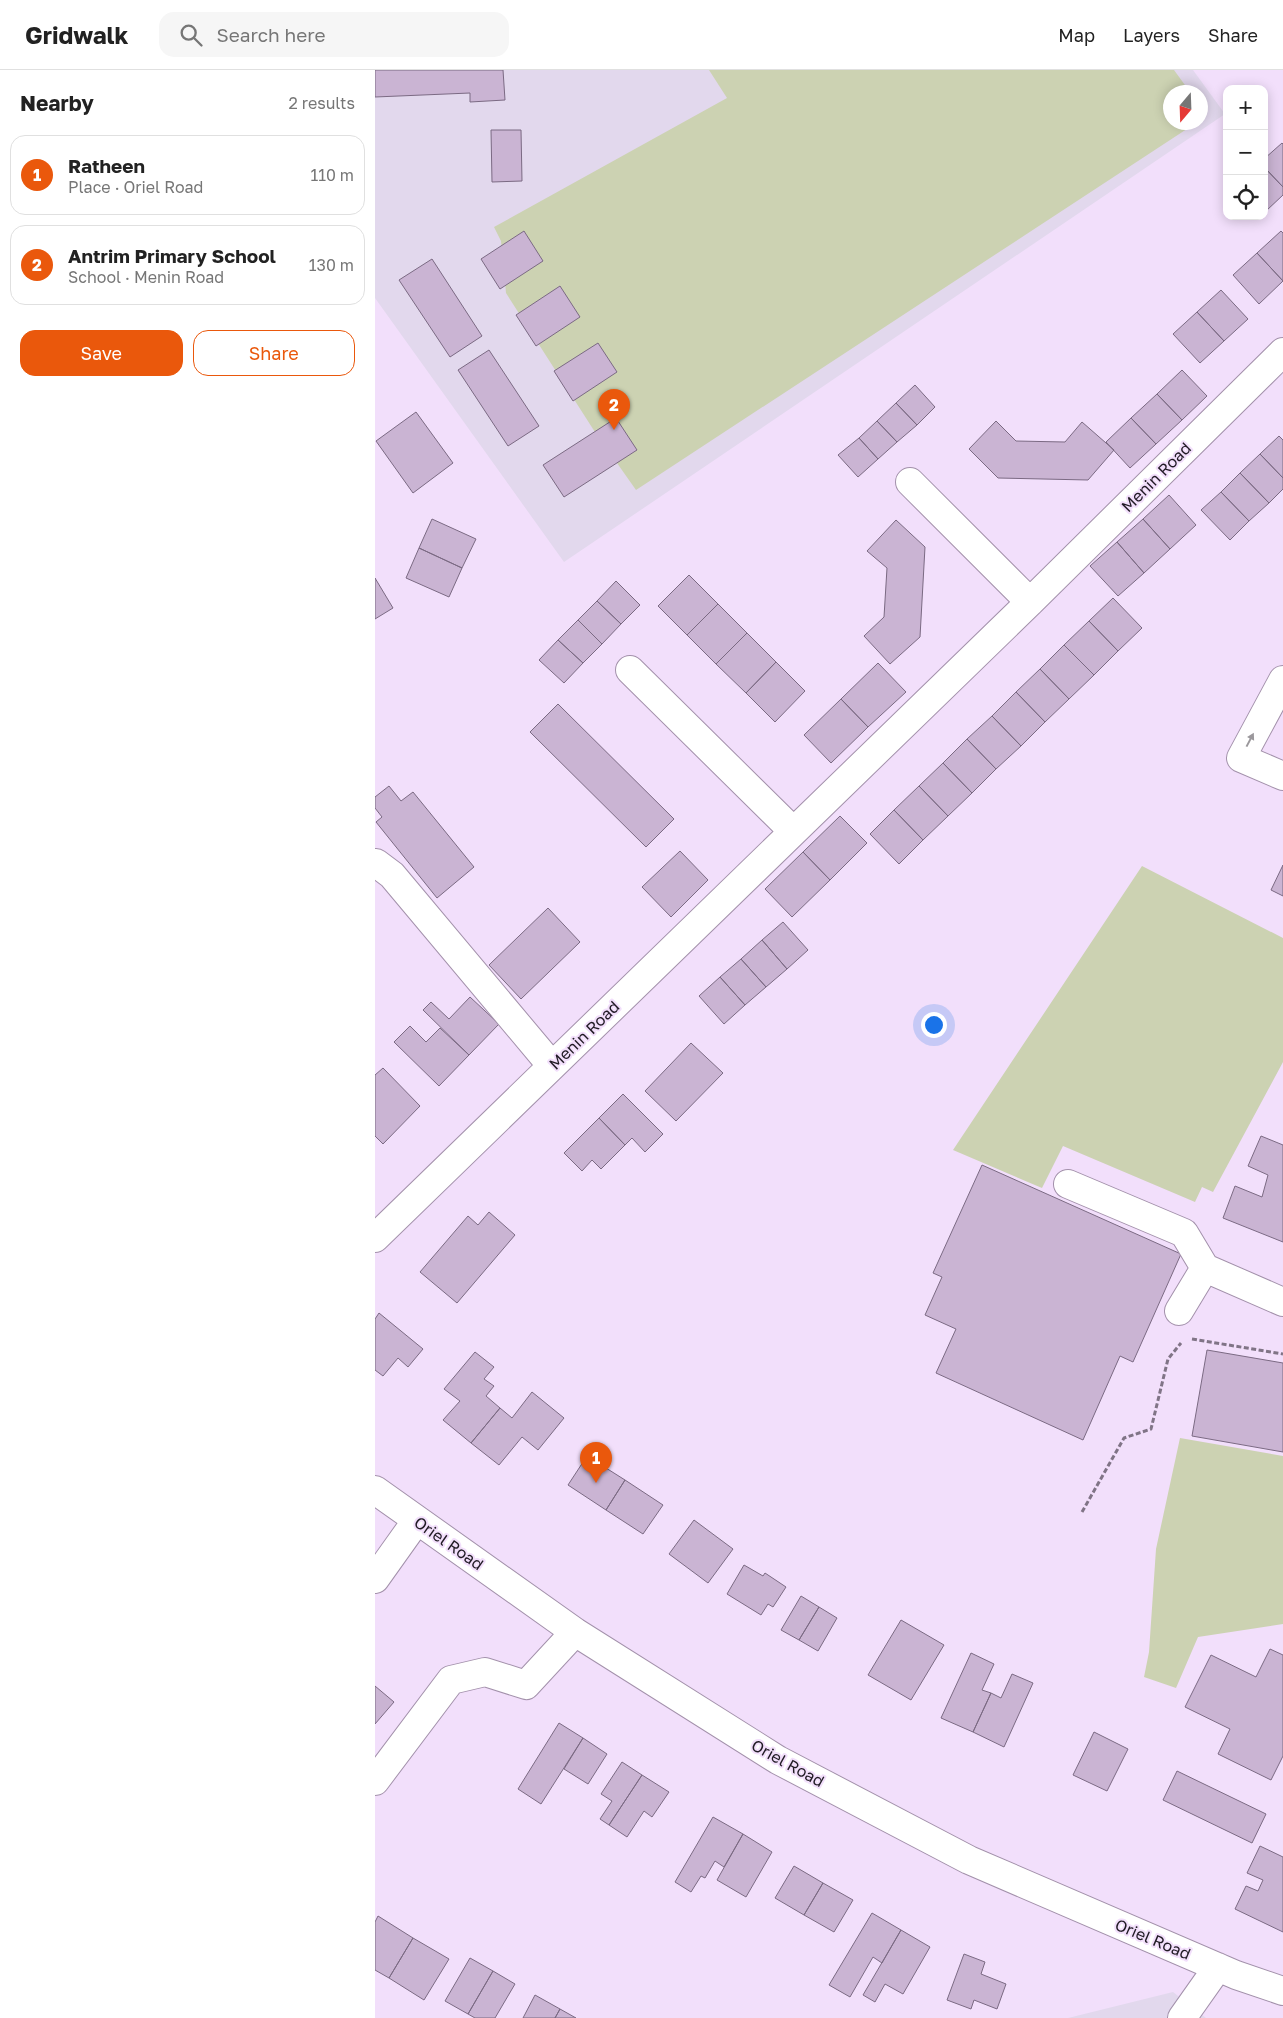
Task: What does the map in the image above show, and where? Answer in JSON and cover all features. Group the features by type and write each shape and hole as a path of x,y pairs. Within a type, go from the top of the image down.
{"street":[{"name":"Menin Road","path":"375,1238 1029,602 1283,352"},
{"path":"910,482 1029,602"},
{"path":"630,670 793,831"},
{"path":"1283,680 1241,758 1283,776"},
{"path":"377,863 392,876 552,1066"},
{"path":"1069,1184 1184,1233 1205,1268 1283,1302"},
{"path":"1179,1311 1205,1268"},
{"name":"Oriel Road","path":"375,1490 575,1632 778,1760 969,1860 1227,1971 1283,1991"},
{"path":"375,1579 417,1520"},
{"path":"375,1781 451,1680 485,1672 526,1685 575,1632"},
{"path":"1181,2018 1227,1971"},
{"name":"Oriel Road","path":"1227,1971 1283,2012"}],"path":[{"path":"1082,1512 1124,1438 1151,1429 1168,1359 1185,1338 1283,1354"}],"shaded area":[{"path":"375,70 1193,70 1204,85 1163,85 1163,130 1201,130 564,562 375,298"},
{"path":"1208,91 1223,111 1223,115 1208,126"},
{"path":"1173,1992 1206,2018 1068,2018"}],"green space":[{"path":"709,70 1174,70 1185,85 1163,85 1163,130 1185,130 636,490 593,429 506,293 501,241 494,227 727,98"},
{"path":"1142,866 1283,938 1283,1062 1213,1192 1202,1187 1195,1202 1063,1146 1042,1188 953,1150"},
{"path":"1180,1438 1283,1456 1283,1624 1198,1637 1176,1688 1144,1677 1149,1652 1156,1549"}],"building":[{"path":"375,70 503,70 505,100 470,102 470,93 375,97"},
{"path":"491,130 521,130 522,181 492,182"},
{"path":"1283,144 1283,187 1268,171 1268,155"},
{"path":"1268,171 1283,187 1283,195 1268,209"},
{"path":"524,231 543,261 500,289 481,259"},
{"path":"1281,231 1283,233 1283,281 1257,253"},
{"path":"1257,253 1283,281 1259,304 1233,275"},
{"path":"432,259 482,336 450,357 399,280"},
{"path":"560,286 580,317 536,346 516,315"},
{"path":"1221,290 1248,319 1224,341 1197,312"},
{"path":"1197,312 1224,341 1200,363 1173,334"},
{"path":"598,343 617,372 573,401 554,371"},
{"path":"489,350 539,426 508,446 458,370"},
{"path":"1182,370 1207,396 1182,420 1157,394"},
{"path":"915,385 935,407 917,425 896,403"},
{"path":"1157,394 1182,420 1156,444 1131,418"},
{"path":"896,403 917,425 897,442 877,421"},
{"path":"416,412 453,463 413,493 376,441"},
{"path":"616,418 637,450 564,497 543,465"},
{"path":"1131,418 1156,444 1130,468 1106,442"},
{"path":"877,421 897,442 878,459 859,438"},
{"path":"996,421 1016,441 1065,442 1082,422 1114,450 1088,480 998,478 969,449"},
{"path":"1279,436 1283,440 1283,478 1260,454"},
{"path":"859,438 878,459 858,477 838,455"},
{"path":"1260,454 1283,478 1283,489 1269,503 1240,473"},
{"path":"1240,473 1269,503 1249,521 1221,492"},
{"path":"1221,492 1249,521 1230,540 1201,510"},
{"path":"1169,495 1196,525 1170,549 1143,519"},
{"path":"432,519 476,539 462,568 419,548"},
{"path":"1143,519 1170,549 1144,573 1117,542"},
{"path":"896,520 925,547 920,637 890,664 864,636 884,617 887,568 867,551"},
{"path":"1117,542 1144,573 1118,596 1090,566"},
{"path":"419,548 462,568 449,597 406,578"},
{"path":"689,575 718,604 687,635 658,606"},
{"path":"375,578 393,608 375,619"},
{"path":"616,581 640,605 621,624 597,601"},
{"path":"1113,598 1142,628 1118,651 1089,621"},
{"path":"597,601 621,624 602,644 578,620"},
{"path":"718,604 747,633 716,664 687,635"},
{"path":"578,620 602,644 583,663 558,640"},
{"path":"1089,621 1118,651 1094,675 1064,645"},
{"path":"747,633 776,662 746,693 716,664"},
{"path":"558,640 583,663 564,683 539,660"},
{"path":"1064,645 1094,675 1069,699 1040,669"},
{"path":"776,662 805,691 775,722 746,693"},
{"path":"878,663 906,692 868,727 841,699"},
{"path":"1040,669 1069,699 1045,722 1016,692"},
{"path":"1016,692 1045,722 1021,746 992,716"},
{"path":"841,699 868,727 831,763 804,735"},
{"path":"558,704 674,819 646,847 530,732"},
{"path":"992,716 1021,746 996,769 967,739"},
{"path":"967,739 996,769 972,793 943,763"},
{"path":"943,763 972,793 948,816 919,786"},
{"path":"389,786 401,801 413,792 474,867 437,898 376,822 382,817 375,808 375,797"},
{"path":"919,786 948,816 923,840 894,810"},
{"path":"894,810 923,840 899,864 870,834"},
{"path":"840,816 867,843 830,880 803,852"},
{"path":"680,851 708,880 671,917 642,887"},
{"path":"803,852 830,880 792,917 765,889"},
{"path":"1283,865 1283,896 1271,890"},
{"path":"548,908 580,942 521,999 489,965"},
{"path":"783,922 808,950 787,969 762,940"},
{"path":"762,940 787,969 766,987 741,959"},
{"path":"741,959 766,987 745,1005 720,977"},
{"path":"720,977 745,1005 724,1024 699,996"},
{"path":"470,997 499,1024 469,1055 423,1010 431,1002 449,1019"},
{"path":"410,1026 426,1042 440,1028 469,1055 439,1086 394,1042"},
{"path":"691,1043 723,1073 676,1121 645,1091"},
{"path":"383,1068 420,1106 383,1144 375,1136 375,1075"},
{"path":"623,1094 663,1134 645,1152 632,1138 625,1145 599,1118"},
{"path":"599,1118 625,1145 601,1169 592,1160 582,1171 564,1153"},
{"path":"1261,1136 1283,1145 1283,1242 1223,1218 1235,1186 1262,1197 1268,1175 1248,1166"},
{"path":"982,1165 1181,1254 1133,1362 1120,1356 1083,1440 936,1373 956,1329 925,1315 942,1277 933,1273"},
{"path":"489,1212 515,1235 457,1303 420,1272 468,1216 478,1225"},
{"path":"379,1313 423,1349 408,1367 398,1358 383,1376 375,1370 375,1319"},
{"path":"1207,1350 1283,1363 1283,1452 1192,1436"},
{"path":"475,1352 494,1367 484,1379 494,1386 486,1396 500,1408 471,1443 443,1420 460,1401 444,1389"},
{"path":"532,1392 564,1418 538,1450 522,1437 499,1465 471,1443 500,1408 512,1418"},
{"path":"587,1456 625,1480 606,1510 568,1485"},
{"path":"625,1480 663,1505 643,1534 606,1510"},
{"path":"694,1520 733,1549 708,1583 669,1554"},
{"path":"744,1565 763,1576 765,1573 786,1587 773,1607 768,1604 761,1615 727,1594"},
{"path":"801,1596 819,1607 799,1640 781,1630"},
{"path":"819,1607 837,1618 818,1651 799,1640"},
{"path":"901,1620 944,1645 911,1700 868,1675"},
{"path":"1270,1649 1283,1655 1283,1756 1271,1780 1218,1754 1230,1729 1185,1707 1211,1655 1256,1677"},
{"path":"971,1653 994,1664 982,1690 991,1693 973,1732 941,1718"},
{"path":"1012,1674 1033,1683 1004,1747 973,1732 991,1693 1001,1698"},
{"path":"375,1686 394,1702 375,1724"},
{"path":"559,1723 583,1738 541,1804 518,1789"},
{"path":"1094,1732 1128,1749 1107,1791 1073,1775"},
{"path":"583,1738 607,1754 588,1784 564,1769"},
{"path":"622,1762 642,1775 609,1825 600,1819 612,1801 601,1794"},
{"path":"1177,1771 1266,1814 1252,1843 1163,1800"},
{"path":"642,1775 669,1792 652,1817 644,1811 627,1837 609,1825"},
{"path":"713,1817 743,1834 724,1867 715,1861 705,1878 701,1876 691,1892 675,1882"},
{"path":"743,1834 772,1852 746,1897 717,1880"},
{"path":"1260,1846 1283,1857 1283,1932 1235,1909 1246,1886 1258,1891 1263,1880 1247,1873"},
{"path":"794,1866 823,1883 804,1915 775,1898"},
{"path":"823,1883 853,1900 834,1932 804,1915"},
{"path":"872,1913 901,1930 882,1963 873,1957 850,1997 829,1985"},
{"path":"378,1916 413,1938 389,1978 375,1970 375,1922"},
{"path":"901,1930 930,1947 903,1994 885,1984 875,2002 863,1995"},
{"path":"413,1938 449,1959 424,2000 389,1978"},
{"path":"964,1954 985,1962 981,1974 1006,1984 997,2009 974,2000 971,2009 947,2000"},
{"path":"470,1958 493,1971 468,2014 445,2001"},
{"path":"493,1971 515,1984 495,2018 475,2018 468,2014"},
{"path":"535,1995 560,2009 555,2018 523,2018"},
{"path":"560,2009 576,2018 555,2018"}],"place":[{"name":"Antrim Primary School","path":"614,430"},
{"name":"Ratheen","path":"596,1483"}]}
